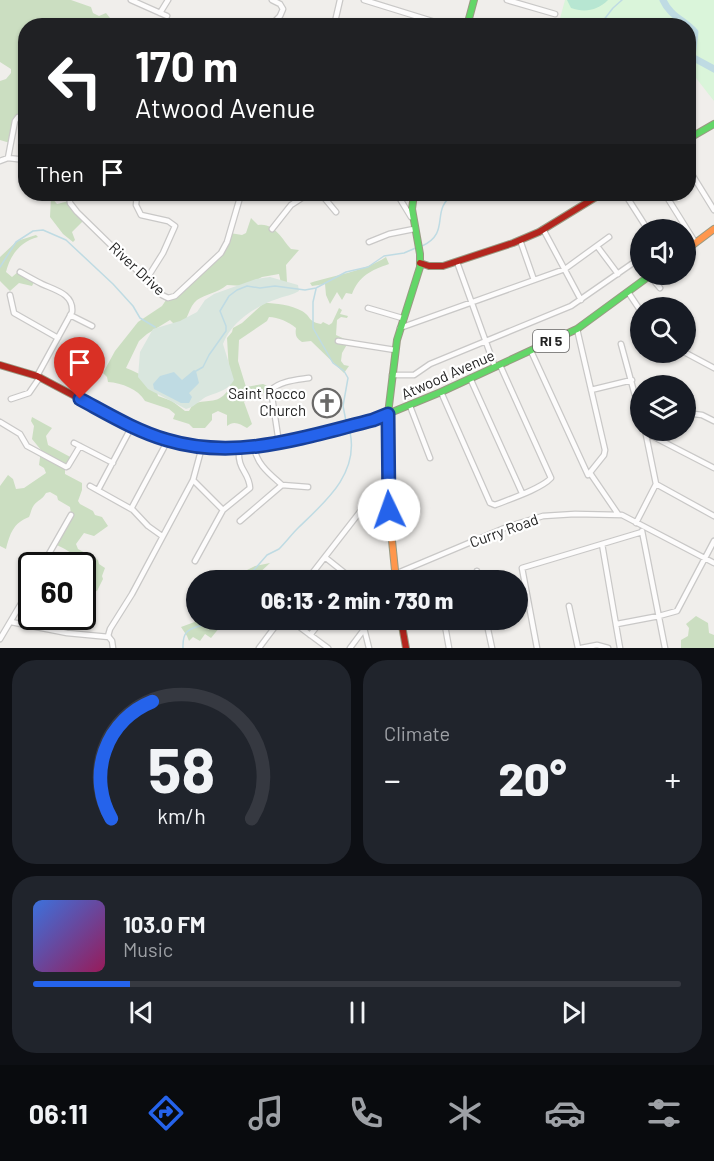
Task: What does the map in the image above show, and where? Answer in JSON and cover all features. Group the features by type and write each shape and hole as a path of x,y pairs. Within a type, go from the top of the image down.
{"main road":[{"path":"469,18 474,0"},
{"path":"696,134 714,124"},
{"path":"394,570 387,477 388,414 395,350 402,318 420,263 414,225 414,201"},
{"path":"420,263 437,267 520,240 589,201"},
{"path":"696,242 713,229"},
{"name":"Atwood Avenue","path":"0,365 39,377 132,426 168,440 202,447 254,447 373,420 410,406 576,329 637,285"},
{"path":"403,630 406,648"}],"street":[{"path":"131,0 167,16"},
{"path":"160,13 168,0"},
{"path":"272,0 278,2 283,9 278,18"},
{"path":"336,18 340,0"},
{"path":"364,0 422,18"},
{"path":"507,0 555,14"},
{"path":"8,158 15,121 18,117"},
{"path":"0,161 8,158 18,159"},
{"path":"696,181 714,210"},
{"name":"River Drive","path":"70,201 77,212 146,280 162,295 171,297 218,257 227,242 239,201"},
{"path":"137,201 137,208 141,214 168,221 175,226 163,253 146,280"},
{"path":"272,229 291,205 297,201"},
{"path":"327,201 336,212"},
{"path":"369,242 414,225 403,201"},
{"path":"629,201 641,219"},
{"path":"669,201 680,219"},
{"path":"543,229 581,300"},
{"path":"400,328 565,270 609,237"},
{"path":"520,240 534,280"},
{"path":"597,246 618,274"},
{"path":"441,392 492,505 550,480 485,341 457,262"},
{"path":"392,375 414,375 427,365 546,318 581,300 630,265"},
{"path":"11,399 29,393 70,315 72,302 63,293 20,272"},
{"path":"628,292 631,297"},
{"path":"10,295 14,313 58,338"},
{"path":"368,308 402,318"},
{"path":"70,315 92,326"},
{"path":"576,329 605,453 589,474"},
{"path":"338,341 395,350"},
{"path":"621,344 630,375"},
{"path":"531,351 581,464 618,514"},
{"path":"696,358 714,368"},
{"path":"279,443 271,390 283,383 309,378"},
{"path":"470,378 522,493"},
{"path":"591,390 630,380"},
{"path":"410,406 430,458"},
{"path":"696,415 714,421"},
{"path":"0,422 20,434 27,446 66,466 80,446"},
{"path":"98,490 132,426"},
{"path":"131,509 168,440"},
{"path":"647,441 656,484 639,524 664,648"},
{"path":"662,441 714,468"},
{"path":"74,443 113,464"},
{"path":"113,648 109,637 110,629 132,594 193,480 202,447"},
{"path":"254,447 255,454 263,468 282,485 308,487"},
{"path":"195,561 223,510 250,488 250,481 239,465 239,448"},
{"path":"316,570 387,477"},
{"path":"193,480 223,510"},
{"path":"656,484 714,516"},
{"path":"240,521 282,485"},
{"path":"90,486 131,509 162,536"},
{"path":"50,552 71,514"},
{"name":"Curry Road","path":"410,570 492,533 543,516 575,514 618,514 714,562"},
{"path":"537,648 522,568 642,532"},
{"path":"617,624 677,611 714,540"},
{"path":"602,544 620,648"},
{"path":"326,558 341,570"},
{"path":"569,606 579,648 597,645 608,648"},
{"path":"0,639 18,610"},
{"path":"11,622 67,633 109,637"},
{"path":"259,648 272,630"},
{"path":"303,630 328,648"},
{"path":"310,635 314,630"},
{"path":"350,648 363,630"},
{"path":"364,630 369,648"},
{"path":"446,630 449,648"},
{"path":"488,630 492,648"}],"green space":[{"path":"0,0 71,0 91,7 93,13 99,16 106,13 110,18 18,18 18,116 10,143 0,140 0,81 6,79 11,69 0,62"},
{"path":"565,0 714,0 714,101 696,78 696,18 560,18"},
{"path":"567,0 608,0 596,8 576,10 571,8"},
{"path":"51,201 57,204 69,201 84,220 72,232 75,240 73,242 63,234 50,217"},
{"path":"251,218 258,225 269,226 273,229 291,249 299,250 286,265 287,282 281,283 279,274 262,277 245,286 227,285 200,298 192,306 180,330 170,320 139,341 126,368 150,382 158,396 172,401 185,411 189,411 193,404 217,399 230,388 227,338 233,328 264,303 293,307 305,313 314,322 329,325 339,308 342,310 340,314 348,316 337,320 336,335 349,341 342,353 341,361 344,365 349,366 344,373 311,341 302,342 298,339 296,328 280,319 269,317 267,321 239,340 238,361 246,387 263,384 272,388 270,394 255,391 248,395 244,402 252,424 247,428 235,423 227,426 227,415 218,411 212,414 212,420 205,428 193,428 189,424 173,419 175,414 169,409 145,401 129,387 108,382 103,373 115,351 138,322 162,306 168,297 176,294 217,258 230,233 242,235 246,233"},
{"path":"36,235 38,237 21,245 10,260 6,272 12,277 19,271 35,280 32,286 19,283 10,291 0,281 0,257 17,241"},
{"path":"386,257 389,264 366,274 352,294 346,293 342,300 337,292 330,304 325,284 312,286 310,283 358,270"},
{"path":"32,417 52,428 46,436 48,445 74,459 65,470 65,474 82,483 78,501 93,511 95,515 102,517 108,526 94,536 84,533 76,544 78,549 83,552 70,552 55,544 71,514 70,507 50,492 34,505 29,517 19,522 13,530 6,549 0,546 0,486 8,475 13,479 16,489 24,488 46,473 39,465 41,450 32,439 34,426 31,421"},
{"path":"96,559 105,568 96,591"},
{"path":"270,563 262,570 247,570"},
{"path":"696,616 708,623 709,633 714,635 714,648 681,648 681,640 688,636 689,628 686,624"},
{"path":"186,625 186,630 218,630 211,638 205,634 200,641 193,637 189,641 181,627"}],"shaded area":[{"path":"270,277 298,285 299,291 261,306 245,316 232,329 223,344 234,380 229,386 186,409 148,389 138,377 140,352 153,329 180,321 197,312 205,300 214,294 256,279"}],"water":[{"path":"194,370 199,383 189,393 192,397 189,403 181,403 154,389 153,384 160,376 174,372 182,380"}],"waterway":[{"path":"605,18 622,0"},
{"path":"663,0 678,18"},
{"path":"696,59 714,69"},
{"path":"422,246 436,234 446,201"},
{"path":"0,267 16,242 33,231 43,230 66,240 113,284 133,306 140,318 155,327"},
{"path":"196,371 203,367 226,331 220,311 229,296 237,290 247,286 260,288 275,286 305,290 316,288 346,272 368,267 384,256 404,253 418,247"},
{"path":"316,289 313,302 313,328 333,363 344,371 348,378 343,406 346,421"},
{"path":"254,570 267,555 279,549 337,486 345,474 349,461 350,432"},
{"path":"183,648 183,640 190,630"}],"traffic: fast":[{"path":"469,18 474,0"},
{"path":"696,134 714,124"},
{"path":"388,414 397,340 420,267 412,209 413,201"},
{"path":"331,430 373,420 441,392 577,329 637,285"}],"traffic: slow":[{"path":"696,242 714,229"},
{"path":"388,414 387,491 395,570"}],"traffic: jam":[{"path":"420,263 429,266 443,266 513,243 539,232 590,201"},
{"path":"0,365 37,376 124,422 168,440 220,449 269,445 331,430"},
{"path":"403,630 406,648"}],"place":[{"name":"Saint Rocco Church","path":"327,403"}],"route":[{"path":"80,399 132,426 168,440 220,449 269,445 373,420 388,414 387,491 389,510"}]}
